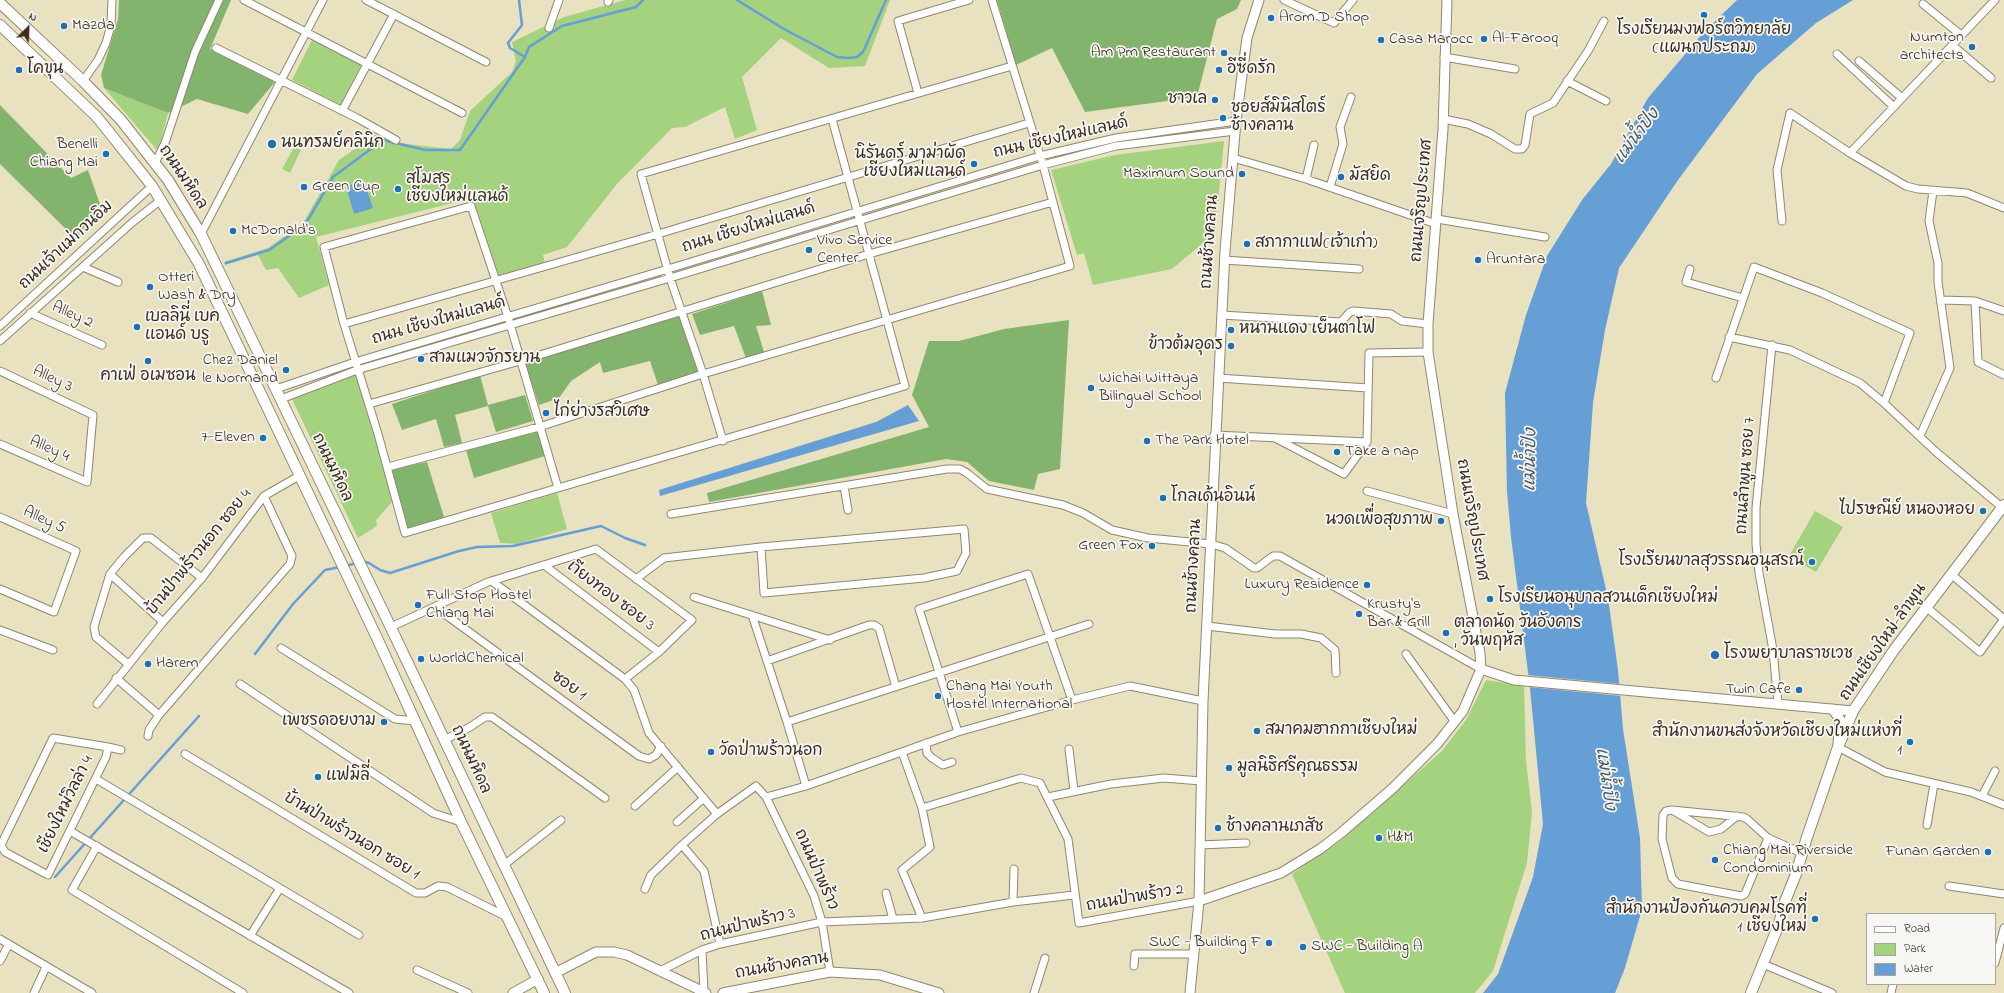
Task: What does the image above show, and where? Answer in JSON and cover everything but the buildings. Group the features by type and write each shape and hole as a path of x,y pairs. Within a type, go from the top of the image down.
{"main road":[{"name":"ถนนมหิดล","path":"0,3 83,81 121,120 155,163 183,204 201,234 392,630 564,993"},
{"name":"ถนนมหิดล","path":"0,25 96,116 152,186 199,264 347,575 461,822 544,993"},
{"name":"ถนนเชียงใหม่-ลำพูน","path":"1751,993 1796,874 1838,747 1853,711 1894,650 2003,507"}],"street":[{"path":"83,81 98,60 106,43 111,25 112,0"},
{"path":"155,163 165,143 195,52 219,0"},
{"path":"244,0 462,113"},
{"path":"201,234 323,0"},
{"path":"366,0 486,62"},
{"path":"549,28 559,0"},
{"path":"918,93 898,21 969,0"},
{"path":"388,467 539,427 703,374 1070,266 1043,165 992,0"},
{"name":"ถนนช้างคลาน","path":"1190,993 1199,902 1203,701 1211,544 1214,435 1224,260 1236,120 1247,38 1259,0"},
{"path":"1284,0 1334,23 1353,0"},
{"name":"ถนนเจริญประเทศ","path":"1199,902 1281,873 1320,849 1393,788 1437,744 1463,711 1473,691 1481,669 1480,652 1453,514 1428,352 1428,324 1443,119 1447,0"},
{"path":"1850,153 1995,0"},
{"path":"1923,4 1962,35"},
{"path":"342,111 394,14"},
{"path":"1443,119 1468,124 1490,134 1515,149 1522,149 1525,145 1530,114 1551,105 1588,51 1604,22"},
{"path":"1952,45 1991,78"},
{"path":"216,48 281,82 376,127 396,140"},
{"path":"1837,54 1894,107"},
{"path":"1444,56 1515,69"},
{"path":"1859,61 1902,98"},
{"path":"723,440 703,374 670,278 641,174 1012,66"},
{"path":"1568,82 1606,101"},
{"path":"1330,187 1343,144 1340,127 1352,97"},
{"path":"1782,221 1777,170 1790,113 1850,153 1906,186 1933,191 1967,193 2004,208"},
{"path":"558,488 508,317 471,206 324,247 344,324 388,467 405,533 905,386 832,119"},
{"name":"ถนน เชียงใหม่แลนด์","path":"276,389 355,362 1040,156 1116,138 1236,120"},
{"path":"344,324 658,234 1029,123"},
{"name":"ถนน เชียงใหม่แลนด์","path":"281,399 358,370 670,278 1043,165 1116,146 1235,131"},
{"path":"1306,178 1314,145"},
{"path":"1233,158 1306,178 1436,221 1545,237"},
{"name":"ถนนเจ้าแม่กวนอิม","path":"0,326 152,186"},
{"path":"1920,436 1950,368 1941,300 1938,263 1929,221 1933,191"},
{"path":"0,341 134,221 161,200"},
{"path":"369,404 520,361 869,254 1053,202"},
{"path":"1224,260 1359,269"},
{"path":"83,267 118,282"},
{"path":"1716,378 1754,267 1822,293 1910,333 1884,403"},
{"path":"1690,269 1686,282 1743,298"},
{"path":"1941,300 1975,301 2004,311"},
{"path":"1975,301 1978,362 2004,375"},
{"path":"1221,315 1341,322 1349,313 1353,311 1391,314 1402,322 1428,324"},
{"name":"Alley 2","path":"30,313 102,345"},
{"path":"1729,337 1790,350 1860,383 2003,507"},
{"name":"ถนนลำพูน ซอย 7","path":"1772,345 1756,508 1756,537 1759,573 1772,650 1778,704"},
{"path":"1275,438 1344,474 1367,442 1369,353 1428,352"},
{"name":"Alley 3","path":"0,371 93,414 88,482"},
{"path":"1218,378 1368,388"},
{"path":"1214,435 1367,442"},
{"name":"Alley 4","path":"0,444 88,482"},
{"path":"671,514 947,469 960,469 987,489 1063,505 1083,513 1112,530 1148,538 1211,544 1230,550 1254,568 1257,568 1273,556 1280,556 1481,669 1514,680 1853,711"},
{"name":"บ้านป่าพร้าวนอก ซอย 4","path":"97,704 116,678 202,578 264,496 299,476"},
{"path":"844,486 848,510"},
{"path":"1367,491 1453,514"},
{"path":"148,736 149,730 159,715 290,564 292,556 264,496"},
{"name":"Alley 5","path":"0,517 76,551 54,612 0,589"},
{"path":"636,579 664,558 761,547 964,529 966,553 958,571 924,578 764,593 761,547"},
{"path":"128,664 96,636 94,627 110,574 142,538 151,538 202,578"},
{"path":"392,630 437,608 490,585 493,582 596,549 692,620 659,652 625,679"},
{"name":"เาียงทอง ซอย 3","path":"544,565 659,652"},
{"path":"110,574 163,622"},
{"path":"958,732 919,609 1028,574 1072,700"},
{"path":"1926,607 1980,652 2004,619 1951,574"},
{"path":"493,582 625,679 634,690 649,733 717,814 651,875 645,889"},
{"path":"694,597 830,640"},
{"name":"ซอย 1","path":"437,608 639,756 649,759 656,755 661,746"},
{"path":"752,615 788,722 806,786"},
{"path":"788,722 1089,624"},
{"path":"767,661 869,625 879,628 896,687"},
{"path":"1207,626 1275,634 1301,634 1321,638 1335,650 1336,673"},
{"path":"0,630 53,650"},
{"path":"281,648 395,719 415,721"},
{"path":"1406,654 1454,722"},
{"path":"116,678 159,715"},
{"path":"240,684 433,813 461,822"},
{"path":"766,797 806,786 958,732 1072,700 1130,686 1203,701"},
{"path":"1830,709 1853,703 1863,697"},
{"path":"1830,709 1840,719 1838,747 1885,772 1982,796 2004,804"},
{"path":"444,740 470,727 485,717 492,717 605,798"},
{"name":"เชียงใหม่วิลล่า 4","path":"53,738 108,747 96,779 48,875 5,852 1,845 53,738"},
{"path":"926,743 926,753 932,758 943,765 952,762"},
{"path":"108,747 121,750"},
{"path":"1069,748 1074,791"},
{"path":"902,752 922,808 930,847 902,870 922,918"},
{"name":"บ้านป่าพร้าวนอก ซอย 1","path":"185,754 416,893 425,893 438,886 447,887 507,917"},
{"path":"635,806 678,767"},
{"path":"1982,796 1994,770"},
{"path":"922,808 1021,778 1040,783 1068,839 1074,896"},
{"path":"1048,797 1111,784 1164,778 1201,781"},
{"path":"96,779 359,935"},
{"path":"1927,824 1934,784"},
{"name":"ถนนป่าพร้าว","path":"717,814 756,786 766,797 814,896 822,922 830,972"},
{"path":"677,822 704,798"},
{"path":"1768,838 1745,894 1741,896 1678,884 1672,878 1662,839 1663,815 1666,811 1672,810 1737,816 1747,819 1768,838 1802,853"},
{"path":"1672,810 1709,832 1721,829 1737,816"},
{"path":"504,865 561,820"},
{"path":"70,831 349,993"},
{"path":"1200,845 1246,843"},
{"path":"682,845 704,872 720,944"},
{"path":"97,846 72,890 243,993"},
{"path":"1014,868 1014,902"},
{"path":"1949,886 2004,894"},
{"path":"250,936 280,888"},
{"path":"886,892 893,919"},
{"name":"ถนนป่าพร้าว 2","path":"1074,896 1079,923 1199,902"},
{"name":"ถนนป่าพร้าว 3","path":"660,971 702,950 720,944 822,922 922,918 1014,902 1074,896"},
{"path":"1996,959 2004,928"},
{"path":"0,939 90,992"},
{"path":"0,961 9,944"},
{"path":"702,950 705,993"},
{"path":"555,973 596,952 627,955 705,993"},
{"path":"1134,966 1135,954 1194,954"},
{"path":"1034,993 1045,958"},
{"path":"1762,964 1832,993"},
{"path":"34,993 46,967"},
{"path":"417,970 468,993"},
{"name":"ถนนช้างคลาน","path":"723,993 830,972 880,975 939,993"},
{"path":"513,993 538,979"}],"green space":[{"path":"119,0 231,0 210,49 275,82 248,114 197,99 168,113 104,88 101,75 118,19"},
{"path":"625,0 890,0 865,66 829,68 781,38 742,77 757,130 735,139 725,107 685,127 672,128 617,184 567,247 543,255 545,264 499,277 473,198 316,237 329,285 299,298 278,268 266,270 258,255 225,265 224,262 268,248 303,223 339,160 375,135 389,142 451,149 460,140 470,111 512,72 516,61 512,42 564,17"},
{"path":"997,0 1241,0 1237,9 1217,19 1197,97 1085,112 1052,48 1016,65"},
{"path":"312,40 361,65 341,105 292,80"},
{"path":"104,88 168,113 159,149 156,149"},
{"path":"0,105 71,178 88,170 104,216 75,238 0,164"},
{"path":"1224,141 1215,233 1172,269 1093,285 1084,253 1077,255 1051,170 1115,155"},
{"path":"294,147 301,150 290,173 282,169"},
{"path":"762,291 771,325 756,326 764,352 746,358 734,326 700,335 692,314"},
{"path":"680,315 699,372 658,385 650,361 603,373 600,362 571,381 559,398 539,405 525,363"},
{"path":"1069,320 1060,469 1038,474 1034,490 989,481 967,462 946,459 709,502 707,493 929,427 912,395 929,341 959,341 1004,329"},
{"path":"356,375 384,466 392,502 376,520 377,526 358,538 292,399"},
{"path":"480,375 488,405 525,395 533,421 496,432 488,406 455,415 462,443 444,447 436,419 402,430 392,404"},
{"path":"538,430 545,456 474,478 466,450"},
{"path":"427,462 444,517 407,529 391,469"},
{"path":"557,493 567,529 518,544 500,543 491,513"},
{"path":"1815,511 1843,527 1816,572 1789,556"},
{"path":"1486,680 1524,686 1526,761 1532,812 1527,863 1493,971 1475,993 1345,993 1292,874 1340,841 1442,751 1466,720"}],"water":[{"name":"แม่น้ำปิง","path":"1737,0 1853,0 1816,23 1757,74 1678,180 1619,268 1605,330 1593,403 1586,503 1608,598 1618,670 1623,729 1640,838 1642,909 1625,968 1615,993 1483,993 1498,974 1533,877 1543,824 1530,688 1511,537 1507,491 1505,393 1526,315 1547,256 1582,200 1611,164 1648,98 1703,33"},
{"path":"364,181 373,208 354,214 346,186"},
{"path":"908,405 919,421 660,496 659,490 876,422"}],"pier":[{"path":"1527,675 1621,684 1622,696 1528,687"}],"waterway":[{"path":"519,0 522,25 508,43 510,48 525,57"},
{"path":"226,263 269,250 305,225 333,177 383,140 425,150 460,150 525,57 529,47 562,26 636,7 643,0"},
{"path":"737,0 784,29 837,57 848,58 857,57 863,52 886,0"},
{"path":"362,561 390,573 459,551 477,547 513,546 601,526 625,538 645,545"},
{"path":"345,566 357,563"},
{"path":"255,654 293,604 325,570 340,567"},
{"path":"55,877 199,716"}],"place":[{"name":"โรงเรียนมงฟอร์ตวิทยาลัย (แผนกประถม)","path":"1704,15"},
{"name":"Arom D Shop","path":"1271,18"},
{"name":"Mazda","path":"64,26"},
{"name":"Al-Farooq","path":"1484,39"},
{"name":"Casa Marocc","path":"1381,40"},
{"name":"Numton architects","path":"1972,47"},
{"name":"Am Pm Restaurant","path":"1224,53"},
{"name":"โคขุน","path":"19,70"},
{"name":"อีซี่ดรัก","path":"1219,70"},
{"name":"ชาวเล","path":"1215,100"},
{"name":"ชอยส์มินิสโตร์ ช้างคลาน","path":"1223,118"},
{"name":"นนทรมย์คลินิก","path":"272,144"},
{"name":"Benelli Chiang Mai","path":"106,154"},
{"name":"นิรันดร์ มาม่าผัด เชียงใหม่แลนด์","path":"974,164"},
{"name":"Maximum Sound","path":"1242,174"},
{"name":"มัสยิด","path":"1341,177"},
{"name":"Green Cup","path":"304,187"},
{"name":"สโมสร เชียงใหม่แลนด้","path":"398,189"},
{"name":"McDonald's","path":"233,231"},
{"name":"สภากาแฟ(เจ้าเก่า)","path":"1247,244"},
{"name":"Vivo Service Center","path":"809,250"},
{"name":"Aruntara","path":"1478,260"},
{"name":"Otteri Wash & Dry","path":"150,287"},
{"name":"เบลลินี่ เบค แอนด์ บรู","path":"137,327"},
{"name":"หนานแดง เย็นตาโฟ","path":"1231,330"},
{"name":"ข้าวต้มอุดร","path":"1231,346"},
{"name":"สามแมวจักรยาน","path":"421,359"},
{"name":"คาเฟ่ อเมซอน","path":"148,361"},
{"name":"Chez Daniel le Normand","path":"286,370"},
{"name":"Wichai Wittaya Bilingual School","path":"1091,388"},
{"name":"ไก่ย่างรสวิเศษ","path":"546,413"},
{"name":"7-Eleven","path":"263,438"},
{"name":"The Park Hotel","path":"1147,441"},
{"name":"Take a nap","path":"1337,452"},
{"name":"โกลเด้นอินน์","path":"1163,498"},
{"name":"ไปรษณีย์ หนองหอย","path":"1983,511"},
{"name":"นวดเพื่อสุขภาพ","path":"1441,521"},
{"name":"Green Fox","path":"1152,546"},
{"name":"โรงเรียนขาลสุวรรณอนุสรณ์","path":"1812,562"},
{"name":"Luxury Residence","path":"1367,585"},
{"name":"โรงเรียนอนุบาลสวนเด็กเชียงใหม่","path":"1490,599"},
{"name":"Full Stop Hostel Chiang Mai","path":"418,605"},
{"name":"Krusty's Bar & Grill","path":"1359,614"},
{"name":"ตลาดนัด วันอังคาร , วันพฤหัส","path":"1446,633"},
{"name":"โรงพยาบาลราชเวช","path":"1715,655"},
{"name":"WorldChemical","path":"421,659"},
{"name":"Harem","path":"148,664"},
{"name":"Twin Cafe","path":"1799,690"},
{"name":"Chang Mai Youth Hostel International","path":"938,696"},
{"name":"เพชรดอยงาม","path":"384,722"},
{"name":"สมาคมฮากกาเชียงใหม่","path":"1257,731"},
{"name":"สำนักงานขนส่งจังหวัดเชียงใหม่แห่งที่ 1","path":"1910,742"},
{"name":"วัดป่าพร้าวนอก","path":"711,752"},
{"name":"มูลนิธิศรีคุณธรรม","path":"1229,768"},
{"name":"แฟมิลี่","path":"318,777"},
{"name":"ช้างคลานเภสัช","path":"1218,828"},
{"name":"H&M","path":"1379,838"},
{"name":"Funan Garden","path":"1988,852"},
{"name":"Chiang Mai Riverside Condominium","path":"1715,860"},
{"name":"สำนักงานป้องกันควบคุมโรคที่ 1 เชียงใหม่","path":"1815,919"},
{"name":"SWC - Building F","path":"1269,943"},
{"name":"SWC - Building A","path":"1303,947"}]}
